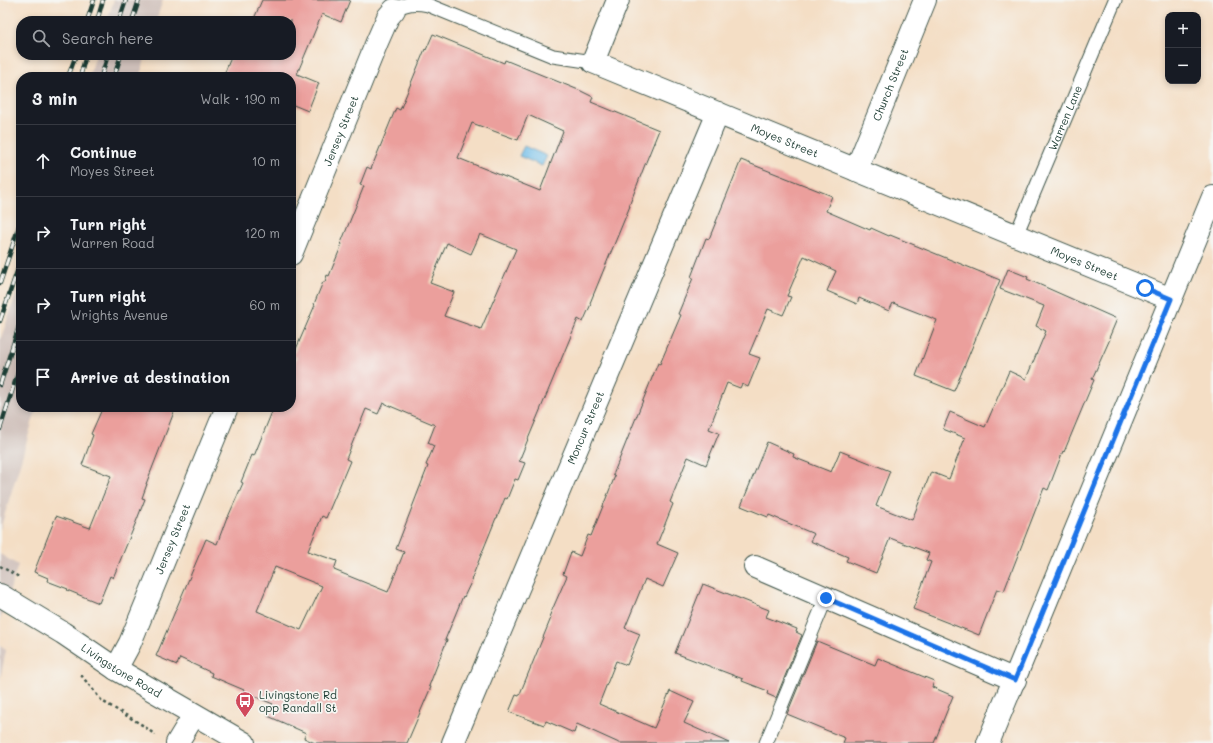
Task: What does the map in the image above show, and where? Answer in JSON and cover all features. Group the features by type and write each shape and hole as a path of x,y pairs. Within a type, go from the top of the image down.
{"street":[{"path":"593,62 618,0"},
{"name":"Church Street","path":"856,170 925,0"},
{"name":"Jersey Street","path":"296,242 377,42 388,17 394,10"},
{"name":"Moyes Street","path":"593,62 1171,299"},
{"name":"Moncur Street","path":"453,743 718,113"},
{"path":"988,743 1213,197"},
{"name":"Jersey Street","path":"116,669 126,651 225,412"},
{"path":"755,567 1015,680"},
{"name":"Livingstone Road","path":"5,598 63,632 116,669 244,743"},
{"path":"177,743 194,715"}],"lane":[{"name":"Warren Lane","path":"1016,235 1115,0"},
{"name":"Moyes Street","path":"394,10 409,3 428,5 553,56 593,62"},
{"path":"766,743 826,598"}],"path":[{"path":"0,566 20,577"},
{"path":"80,674 102,701 144,726 155,735"}],"shaded area":[{"path":"114,0 163,0 158,16 109,16"},
{"path":"94,60 145,60 141,72 91,72"},
{"path":"16,296 16,412 35,412 0,530 0,340"},
{"path":"0,554 18,565 0,620"},
{"path":"0,646 6,650 0,680"}],"water":[{"path":"524,146 547,156 542,166 519,156"}],"building":[{"path":"262,0 350,0 341,22 322,14 297,74 319,83 308,111 296,106 296,72 225,72 230,60 296,60 296,16 255,16"},
{"path":"433,34 504,63 505,60 581,91 593,97 591,102 659,130 630,206 590,303 591,304 583,322 578,319 519,461 525,463 518,480 515,479 507,499 505,498 472,580 464,597 463,596 445,640 447,640 429,686 431,687 407,743 315,743 304,738 306,733 268,716 273,704 211,676 212,673 180,658 177,665 156,656 206,539 217,544 227,517 243,483 241,482 252,455 254,456 272,412 296,412 296,349 323,282 325,282 327,275 329,276 342,244 341,243 364,186 360,185 367,167 371,169 396,108 400,110 425,49 426,50","holes":["528,115 563,131 540,191 458,158 472,123 518,140","480,234 516,249 481,329 444,316 454,292 430,283 447,243 471,254","383,403 435,425 428,443 434,446 426,465 428,466 396,549 404,552 388,592 334,570 337,561 308,551 322,516 326,518 350,461 346,459 366,409 378,414","275,567 322,586 301,630 257,611"]},
{"path":"741,160 832,196 826,211 870,230 871,228 889,236 890,235 1000,280 954,391 916,376 937,320 893,303 889,311 859,298 857,304 827,291 836,271 804,256 787,296 791,297 783,315 768,309 749,354 760,358 748,387 742,384 740,388 727,383 709,429 719,433 706,465 688,457 670,502 673,504 657,544 678,553 663,587 645,579 625,628 640,634 627,665 616,661 599,704 654,728 670,691 694,702 684,723 729,743 619,743 577,724 574,733 546,721 544,725 509,712 516,695 519,696 551,618 549,617 567,576 563,574 571,552 580,556 588,535 591,536 615,476 613,475 658,363 660,364 681,315 678,314 693,278 691,277 706,238 709,239"},
{"path":"1008,269 1117,319 1109,338 1110,339 1092,379 1094,380 1064,452 1063,451 1048,490 1044,488 1004,591 997,589 979,635 913,609 931,562 926,560 929,553 890,538 876,573 846,561 848,557 810,541 814,534 769,515 768,517 741,506 767,442 794,454 793,457 831,472 840,451 890,471 876,506 912,520 931,472 949,479 965,438 943,429 950,412 985,427 1009,371 1026,379 1046,331 1036,326 1044,306 1000,289"},
{"path":"101,412 174,412 146,484 142,498 145,499 136,522 113,578 110,576 99,603 47,581 48,578 34,572 56,516 90,528 111,476 82,465 93,435 91,434"},
{"path":"703,584 769,610 766,617 797,629 796,632 802,635 776,698 767,694 768,691 742,681 743,679 675,653"},
{"path":"817,641 875,665 878,658 934,681 932,687 953,696 934,743 843,743 845,738 787,714"}],"railway":[{"path":"89,16 94,0"},
{"path":"98,16 103,0"},
{"path":"121,16 126,0"},
{"path":"134,16 139,0"},
{"path":"70,72 74,60"},
{"path":"81,72 85,60"},
{"path":"103,72 106,60"},
{"path":"116,72 119,60"},
{"path":"0,283 16,235"},
{"path":"0,321 16,275"},
{"path":"0,385 16,335"},
{"path":"0,429 16,379"}],"place":[{"name":"Livingstone Rd opp Randall St","path":"245,718"}],"route":[{"path":"826,598 1015,680 1171,299 1145,288"}]}
